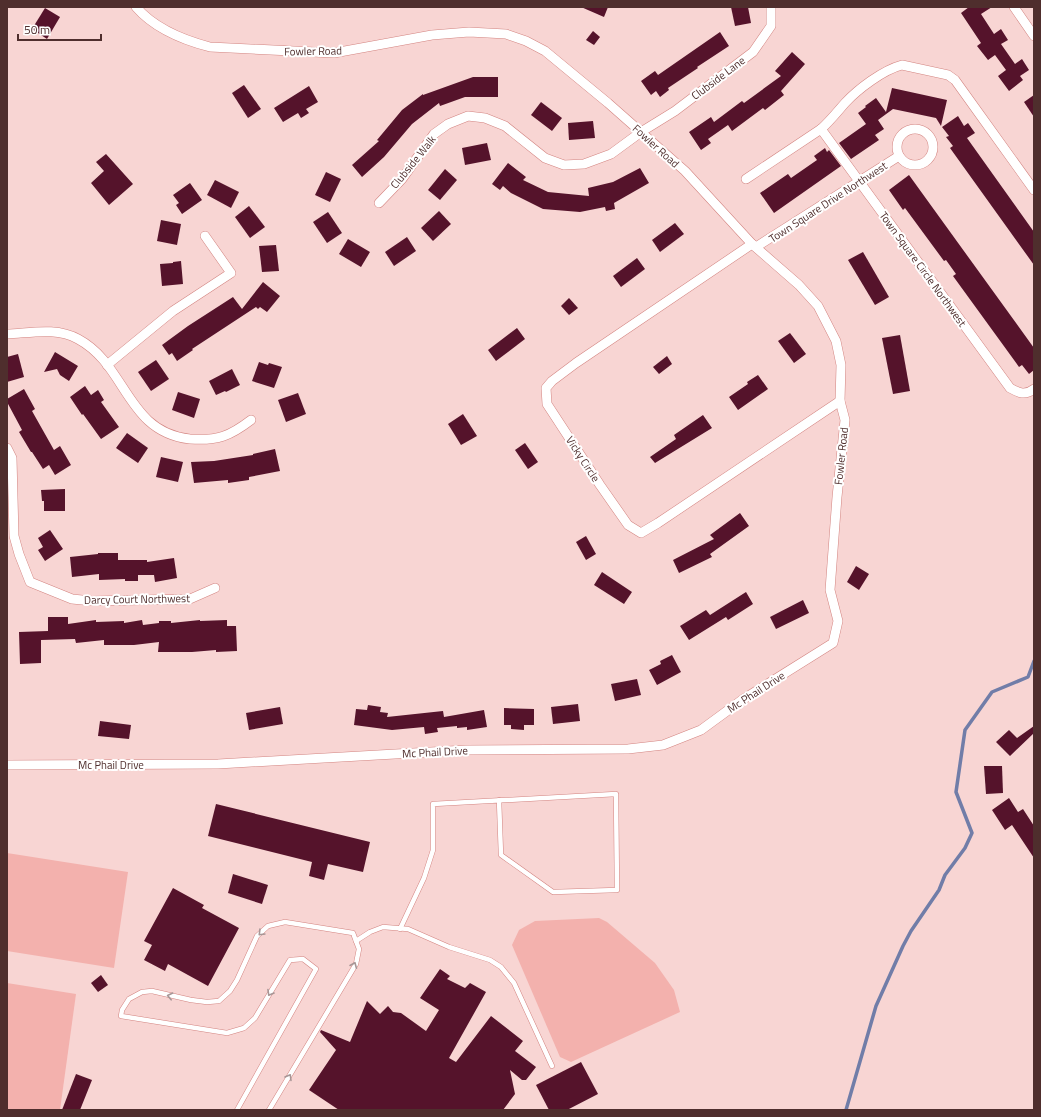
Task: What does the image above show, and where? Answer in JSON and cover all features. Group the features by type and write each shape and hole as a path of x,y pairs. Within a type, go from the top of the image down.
{"street":[{"name":"Fowler Road","path":"136,7 156,24 171,33 190,42 210,47 334,53 432,35 476,32 506,34 526,41 545,51 685,171 754,245 799,285 818,306 836,341 841,366 840,401 845,420 837,497 830,590 838,621 833,643"},
{"name":"Clubside Lane","path":"641,132 675,111 753,52 771,26 771,7"},
{"path":"1014,7 1034,36"},
{"path":"746,179 821,129 854,94 895,67 902,65 948,75 955,80 1034,190"},
{"name":"Clubside Walk","path":"379,203 402,179 434,134 448,124 468,116 485,118 505,126 545,158 564,165 584,164 611,154 641,132"},
{"name":"Town Square Circle Northwest","path":"821,129 1010,388 1020,393 1030,392 1034,389"},
{"name":"Town Square Drive Northwest","path":"914,129 921,130 928,134 932,140 932,154 928,160 922,164 915,166 908,164 899,156 897,148 898,141 901,135 906,131 914,129"},
{"name":"Town Square Drive Northwest","path":"754,245 899,156"},
{"path":"107,365 173,312 231,273 205,236"},
{"name":"Vicky Circle","path":"754,245 576,363 552,381 546,388 547,404 628,525 641,533 840,401"},
{"path":"7,334 46,332 67,334 89,346 98,353 139,411 149,422 168,434 182,438 212,439 227,436 251,420"},
{"name":"Darcy Court Northwest","path":"7,448 12,458 14,536 30,582 72,599 92,601 190,599 214,588"},
{"name":"Mc Phail Drive","path":"7,765 218,764 466,750 628,749 663,746 701,730 742,700 833,643"}],"lane":[{"path":"400,928 424,878 433,850 433,804 499,800 616,794 618,890 553,892 501,855 499,800"},
{"path":"237,1110 316,969 303,960 290,960 255,1018 244,1028 227,1033 121,1016 122,1010 129,999 142,992 152,992 191,1000 207,1002 219,1001 230,991 237,980 257,936 268,926 286,922 353,933 359,949 356,964 269,1110"},
{"path":"356,941 370,932 383,927 408,929 449,947 490,960 501,967 514,983 552,1066"}],"shaded area":[{"path":"7,853 128,872 114,968 7,951"},
{"path":"599,918 607,922 655,963 674,990 680,1012 571,1062 560,1057 512,945 519,930 535,921"},
{"path":"7,983 76,994 60,1110 7,1110"}],"building":[{"path":"581,7 608,7 604,17"},
{"path":"731,7 748,7 751,23 735,26"},
{"path":"969,7 992,7 981,14 994,34 1001,29 1008,40 1001,44 1015,64 1022,59 1029,70 1020,76 1023,80 1009,91 998,76 1006,70 995,55 988,60 977,46 981,43 961,13"},
{"path":"45,8 60,17 47,39 32,29"},
{"path":"593,31 600,37 594,45 586,40"},
{"path":"720,32 729,46 668,88 669,90 660,97 656,91 651,95 641,81 655,71 658,75"},
{"path":"792,52 805,64 781,91 784,95 765,110 763,108 732,131 728,125 708,139 711,143 701,150 689,132 711,117 714,122 742,101 744,103 781,76 775,71"},
{"path":"473,77 498,77 498,97 465,97 440,106 439,103 412,124 384,157 362,177 352,165 379,141 377,140 402,110 423,94"},
{"path":"244,85 261,109 248,118 232,93"},
{"path":"309,86 318,102 306,109 309,113 301,118 298,113 283,122 274,108"},
{"path":"892,88 947,100 941,126 936,118 893,109 878,120 884,129 875,135 879,140 851,159 839,143 866,124 858,113 876,98 886,112"},
{"path":"1034,95 1034,117 1024,102"},
{"path":"541,102 562,118 552,131 531,115"},
{"path":"958,116 964,126 968,123 975,133 967,138 1034,232 1034,265 950,148 953,146 946,137 949,136 942,127"},
{"path":"593,121 595,138 569,140 568,123"},
{"path":"487,143 491,160 465,165 462,148"},
{"path":"825,148 827,152 829,150 841,166 774,213 760,193 788,174 791,178 817,160 814,156"},
{"path":"106,154 133,184 109,205 91,183 104,171 96,162"},
{"path":"508,163 526,177 523,180 548,192 589,196 588,188 613,182 640,168 649,183 614,203 615,209 606,211 605,207 580,212 543,209 511,193 503,186 500,190 492,184"},
{"path":"445,169 457,180 440,200 428,190"},
{"path":"326,172 341,179 330,202 315,195"},
{"path":"909,175 1034,348 1034,370 1029,374 1022,365 1019,367 953,276 956,274 946,260 944,261 905,208 903,210 889,190"},
{"path":"215,180 239,192 231,208 207,195"},
{"path":"190,183 202,200 182,214 176,205 179,203 173,195"},
{"path":"249,206 265,227 250,238 235,217"},
{"path":"439,211 451,224 433,241 421,228"},
{"path":"328,212 342,233 327,243 313,222"},
{"path":"161,220 181,224 177,245 157,241"},
{"path":"675,223 684,234 660,252 652,240"},
{"path":"407,237 416,251 394,266 385,252"},
{"path":"348,239 370,252 361,267 339,254"},
{"path":"276,245 279,271 262,272 259,246"},
{"path":"863,252 889,297 875,305 848,260"},
{"path":"637,258 645,269 621,287 613,276"},
{"path":"181,261 183,284 162,286 160,264"},
{"path":"263,282 280,296 267,312 260,307 258,309 256,307 192,349 193,350 177,361 172,353 169,355 162,345 233,297 242,309"},
{"path":"569,298 578,308 569,315 561,306"},
{"path":"517,328 525,339 496,361 488,350"},
{"path":"790,333 806,354 794,363 778,341"},
{"path":"900,335 910,391 893,394 882,338"},
{"path":"55,352 78,366 69,381 60,375 57,369 44,372"},
{"path":"18,354 24,377 7,382 7,357"},
{"path":"667,356 672,364 659,374 653,367"},
{"path":"156,360 169,379 151,391 138,372"},
{"path":"259,362 282,367 274,388 252,381"},
{"path":"232,369 240,385 216,395 209,381"},
{"path":"758,375 768,389 738,410 729,397"},
{"path":"85,386 91,395 98,390 104,400 101,402 119,427 101,439 70,397"},
{"path":"24,389 35,409 32,411 54,450 60,446 71,465 55,475 49,465 43,469 31,452 19,432 22,430 7,402 7,399"},
{"path":"178,392 200,399 194,418 172,410"},
{"path":"298,393 306,414 286,422 278,400"},
{"path":"463,414 477,436 461,445 448,424"},
{"path":"703,415 712,428 655,463 650,457 676,439 674,435"},
{"path":"127,433 148,448 138,463 116,448"},
{"path":"525,443 538,462 528,469 515,450"},
{"path":"275,449 280,471 249,477 249,480 228,483 228,480 194,483 191,462 214,461 253,455"},
{"path":"161,457 183,462 178,482 156,477"},
{"path":"65,489 65,511 44,511 44,501 42,501 41,490"},
{"path":"740,513 749,526 710,554 712,557 679,573 673,560 714,539 710,535"},
{"path":"50,530 63,549 45,561 38,550 43,547 38,538"},
{"path":"586,536 596,554 586,560 576,542"},
{"path":"98,553 118,553 118,560 147,560 147,562 174,558 177,578 155,582 154,575 138,575 138,581 125,581 125,579 99,580 99,574 72,577 70,557"},
{"path":"856,566 869,574 859,590 847,582"},
{"path":"602,572 632,592 624,604 594,585"},
{"path":"746,592 753,604 728,620 726,617 689,640 680,626 706,610 710,615"},
{"path":"803,600 809,613 776,629 770,617"},
{"path":"48,617 68,617 68,624 96,620 96,622 124,621 124,623 142,620 143,625 159,623 159,621 171,621 171,623 200,620 227,620 227,626 236,626 237,651 216,652 216,650 158,652 159,642 134,645 104,645 104,640 76,643 75,639 41,640 41,663 20,664 19,632 48,631"},
{"path":"672,655 681,672 657,685 649,670 661,664 660,661"},
{"path":"637,679 641,695 615,701 611,684"},
{"path":"578,704 580,721 553,724 551,707"},
{"path":"368,705 381,707 380,712 388,713 387,717 443,711 444,717 484,710 487,727 467,730 467,727 457,728 457,726 437,728 438,732 425,734 424,727 392,730 354,725 356,709 367,710"},
{"path":"280,707 283,724 249,730 246,713"},
{"path":"504,708 534,709 534,725 524,725 524,730 511,729 511,725 504,725"},
{"path":"100,721 131,725 129,739 98,736"},
{"path":"1034,726 1034,733 1010,756 996,742 1009,730 1017,738"},
{"path":"984,766 1002,766 1003,793 986,794"},
{"path":"1009,798 1018,812 1023,809 1034,826 1034,858 1012,825 1005,830 992,810"},
{"path":"216,804 370,842 363,872 328,864 324,880 309,876 312,862 208,836"},
{"path":"233,874 268,885 262,904 228,893"},
{"path":"173,888 204,905 202,908 239,928 208,986 168,964 165,971 144,960 152,945 144,941"},
{"path":"440,969 450,976 447,979 465,988 470,983 486,992 449,1058 456,1062 491,1016 523,1041 515,1051 536,1067 526,1080 522,1080 510,1070 515,1094 503,1110 339,1110 309,1090 336,1050 320,1032 321,1030 350,1042 367,1001 380,1014 388,1006 393,1012 401,1013 426,1031 439,1010 420,998"},
{"path":"101,975 108,985 98,992 91,983"},
{"path":"581,1062 598,1094 567,1110 549,1110 536,1085"},
{"path":"76,1074 92,1080 80,1110 62,1110"}],"waterway":[{"path":"846,1110 876,1006 903,946 911,931 939,890 945,875 965,848 972,833 956,792 965,730 992,692 1028,677 1034,661"}]}
